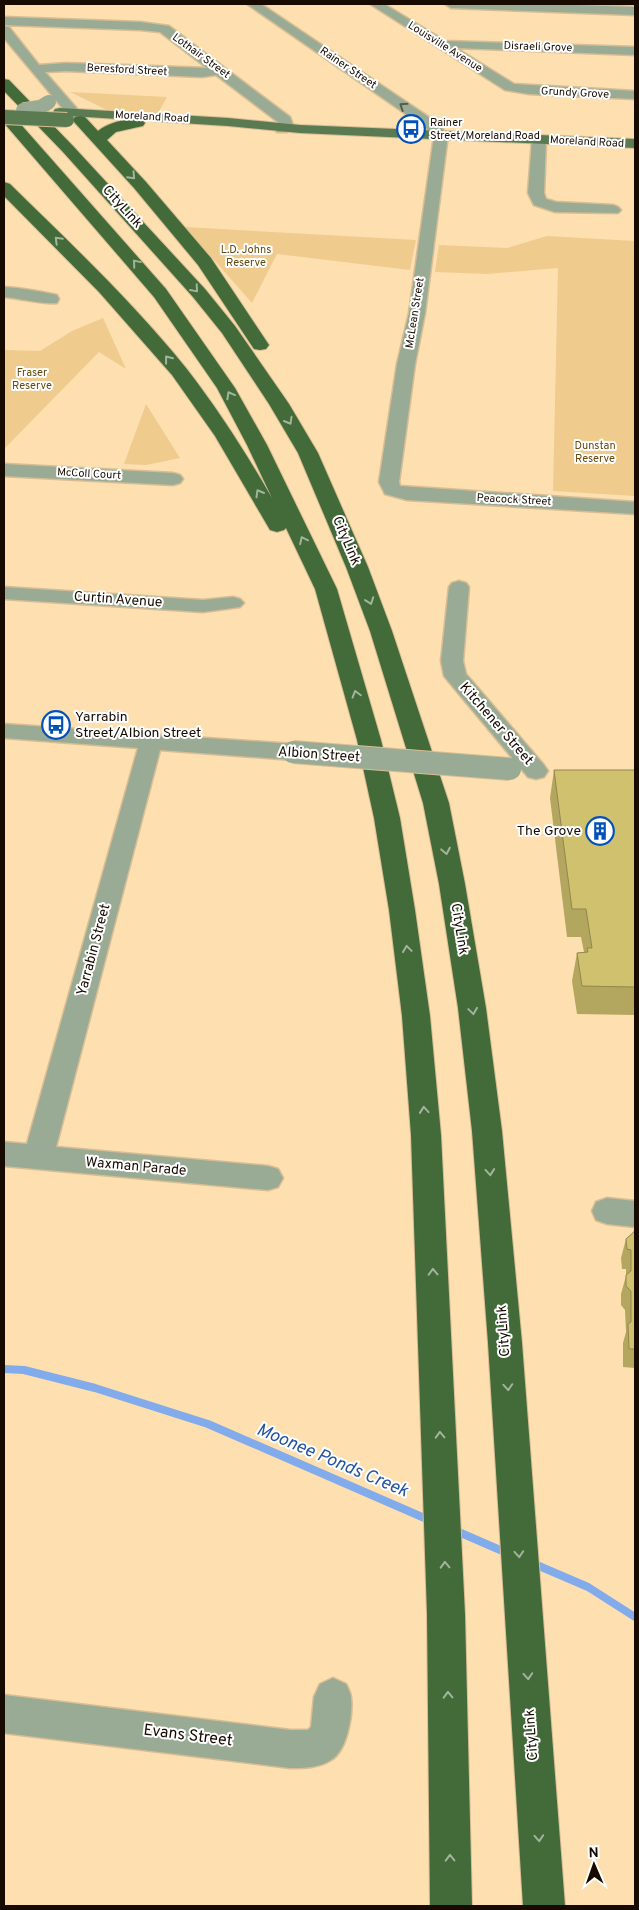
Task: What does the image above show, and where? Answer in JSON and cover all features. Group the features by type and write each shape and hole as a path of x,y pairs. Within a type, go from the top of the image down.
{"highway":[{"name":"CityLink","path":"4,83 120,205 199,293 229,330 280,404 308,454 357,567 381,631 436,803 452,884 472,1008 487,1131 505,1343 544,1906"},
{"path":"64,109 99,140 206,262 284,380 312,430 332,479 357,567"},
{"name":"CityLink","path":"10,114 160,293 226,388 258,445 326,589 369,740 387,818 416,1016 426,1145 442,1484 451,1906"},
{"path":"99,140 110,129 138,123"},
{"path":"4,186 163,352 200,400 240,460 265,503 347,661"}],"main road":[{"name":"Moreland Road","path":"4,110 10,114 64,109 101,114 228,122 283,128"},
{"name":"Moreland Road","path":"64,109 138,123 635,144"}],"street":[{"name":"Rainer Street","path":"253,4 431,124 441,135"},
{"name":"Louisville Avenue","path":"376,4 504,84 516,89"},
{"path":"451,4 635,11"},
{"name":"Lothair Street","path":"4,21 105,19 156,26 164,29 285,120 283,128"},
{"path":"4,30 64,109"},
{"path":"4,41 35,69"},
{"name":"Disraeli Grove","path":"442,45 635,51"},
{"name":"Beresford Street","path":"35,69 66,67 196,73 220,70"},
{"name":"Grundy Grove","path":"516,89 635,95"},
{"path":"10,114 40,107 64,109"},
{"name":"McLean Street","path":"392,490 389,482 406,364 416,313 441,135"},
{"path":"539,140 536,194 540,202 555,207 613,210"},
{"path":"4,292 36,295 51,299"},
{"name":"McColl Court","path":"4,470 174,479"},
{"name":"Peacock Street","path":"392,490 407,494 635,508"},
{"name":"Kitchener Street","path":"459,587 452,661 455,676 546,772"},
{"name":"Curtin Avenue","path":"4,593 203,606 233,603"},
{"name":"Albion Street","path":"4,731 546,772"},
{"name":"Yarrabin Street","path":"38,1158 151,742"},
{"name":"Waxman Parade","path":"4,1154 268,1178"},
{"name":"Evans Street","path":"5,1722 290,1749 310,1749 319,1746 329,1732 331,1727 332,1697"}],"green space":[{"path":"70,92 167,97 158,113 107,110"},
{"name":"L.D. Johns Reserve","path":"185,227 416,240 410,270 277,254 252,303"},
{"name":"Dunstan Reserve","path":"547,236 635,241 635,496 553,491 558,268 487,274 435,272 439,245 507,248"},
{"name":"Fraser Reserve","path":"103,318 126,369 99,352 4,449 4,350 40,351 72,331"},
{"path":"146,404 180,458 146,465 124,464"}],"building":[{"path":"554,770 635,770 635,987 582,986 577,953 588,952 587,948 592,948 586,909 572,909"},
{"path":"635,1231 635,1349 629,1349 628,1324 631,1322 631,1291 626,1286 626,1275 631,1271 631,1250 627,1249 626,1239"}],"waterway":[{"name":"Moonee Ponds Creek","path":"4,1369 24,1370 95,1388 208,1424 429,1520"},
{"name":"Moonee Ponds Creek","path":"454,1530 507,1553"},
{"name":"Moonee Ponds Creek","path":"532,1563 588,1587 635,1617"}],"place":[{"name":"Rainer Street/Moreland Road","path":"411,129"},
{"name":"Yarrabin Street/Albion Street","path":"56,725"},
{"name":"The Grove","path":"600,831"}]}
